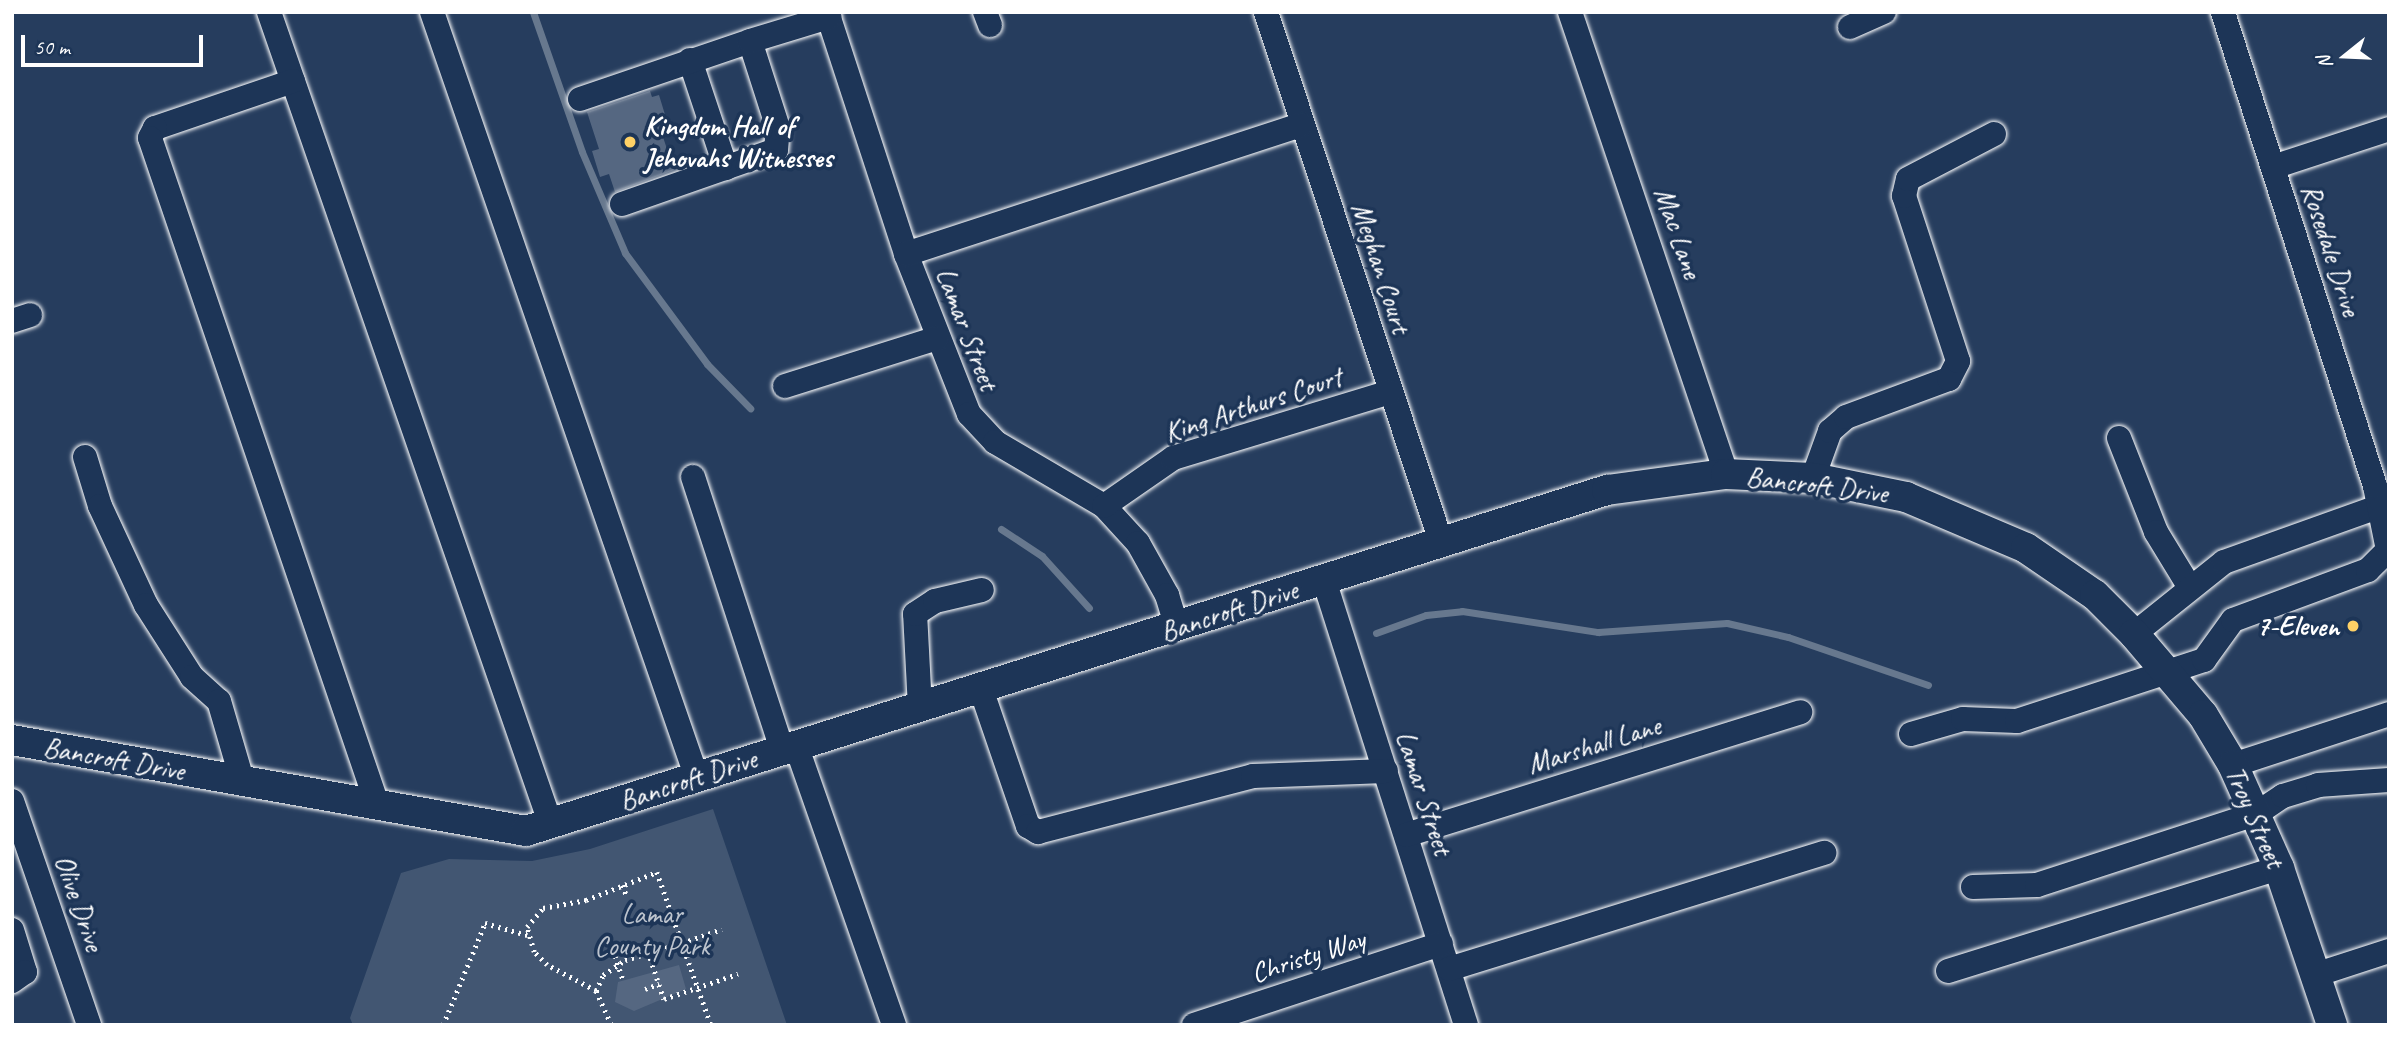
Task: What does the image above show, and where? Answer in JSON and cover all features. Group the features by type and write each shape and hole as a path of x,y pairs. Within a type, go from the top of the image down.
{"main road":[{"name":"Bancroft Drive","path":"12,740 378,807 526,831 1607,490 1726,474 1812,478 1906,497 2026,548 2095,595 2134,634"},
{"name":"Troy Street","path":"2134,634 2203,715 2233,765 2279,868 2332,1025"}],"street":[{"path":"269,12 551,825"},
{"path":"432,12 697,778"},
{"name":"Meghan Court","path":"1266,12 1301,125 1441,542"},
{"name":"Mac Lane","path":"1570,12 1726,474"},
{"path":"1850,27 1884,12"},
{"name":"Rosedale Drive","path":"1911,734 1963,719 2017,721 2204,660 2233,620 2379,564 2388,550 2385,504 2223,12"},
{"path":"580,99 828,15"},
{"name":"Lamar Street","path":"828,15 906,254 969,414 992,439 1104,506 1138,543 1167,595 1177,627"},
{"path":"622,204 726,168 781,144 750,41"},
{"path":"691,60 726,168"},
{"path":"293,81 155,128 150,138 378,807"},
{"path":"906,254 1301,125"},
{"path":"2273,167 2389,129"},
{"path":"1812,478 1830,431 1846,417 1949,379 1958,361 1904,196 1908,179 1994,134"},
{"path":"785,386 937,338"},
{"name":"King Arthurs Court","path":"1104,506 1173,458 1390,392"},
{"path":"2119,438 2156,532 2189,586"},
{"path":"85,457 100,506 146,605 192,677 219,701 243,783"},
{"path":"693,477 789,747 894,1025"},
{"path":"2134,634 2189,586 2224,562 2385,504"},
{"name":"Lamar Street","path":"1324,580 1466,1025"},
{"path":"920,708 915,614 935,601 982,590"},
{"path":"981,689 1028,826 1038,832 1253,776 1386,771"},
{"name":"Marshall Lane","path":"1406,835 1800,712"},
{"path":"2233,765 2389,714"},
{"path":"1973,887 2037,885 2256,814 2283,796 2318,785 2389,780"},
{"name":"Olive Drive","path":"12,801 89,1025"},
{"path":"1449,970 1824,853"},
{"path":"1948,971 2279,868"},
{"path":"12,930 25,972 12,981"},
{"name":"Christy Way","path":"1194,1025 1441,944"},
{"path":"2315,975 2389,951"}],"path":[{"path":"527,934 530,919 543,908 586,900 657,872 711,1025"},
{"path":"623,885 626,897"},
{"path":"443,1025 485,923 527,934 547,965 596,991 611,1025"},
{"path":"596,991 603,975 618,964 722,929"},
{"path":"646,945 664,999 738,974"},
{"path":"615,956 623,979"},
{"path":"645,989 659,984"}],"green space":[{"name":"Lamar County Park","path":"713,809 787,1025 353,1025 350,1018 401,873 449,859 532,861 590,849"}],"building":[{"name":"Kingdom Hall of Jehovahs Witnesses","path":"650,91 652,97 659,95 670,131 662,134 674,170 615,192 609,174 600,177 592,151 599,149 587,112"},
{"path":"679,965 686,989 634,1011 615,1002 618,982"}],"waterway":[{"path":"533,12 582,152 625,253 707,364 750,408"},
{"path":"1001,529 1042,556 1089,608"},
{"path":"1376,633 1426,615 1462,611 1598,632 1727,623 1788,637 1928,685"}],"place":[{"name":"Kingdom Hall of Jehovahs Witnesses","path":"630,142"},
{"name":"7-Eleven","path":"2353,626"}]}
